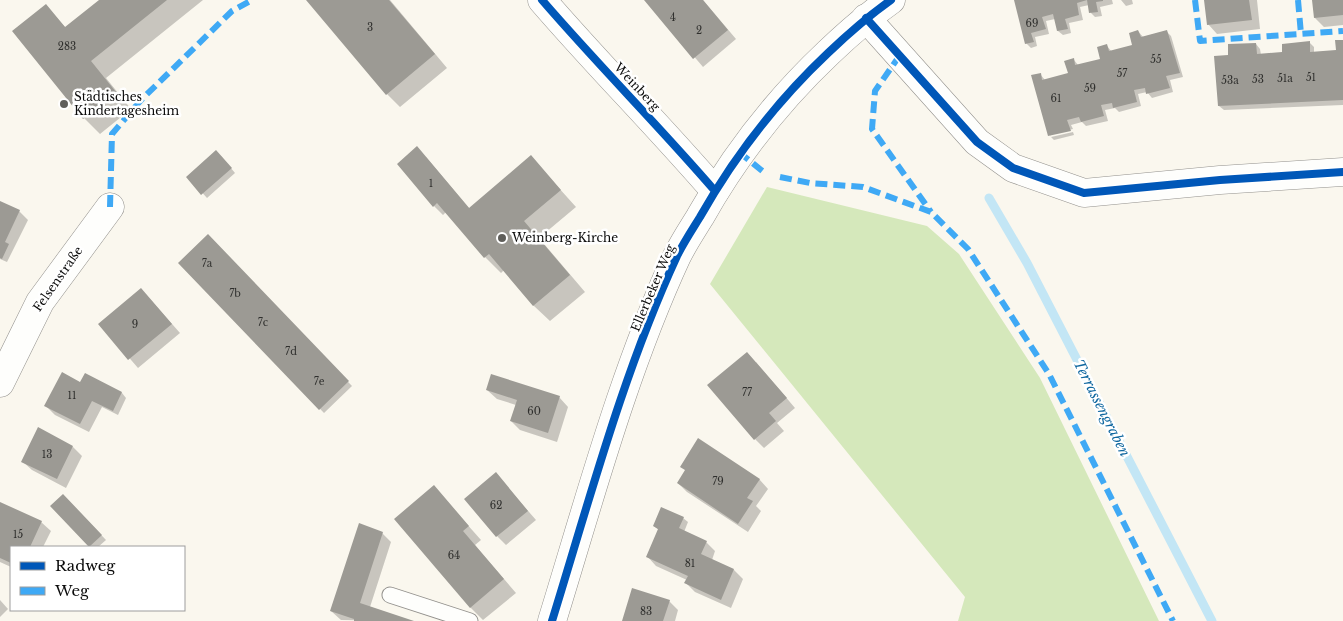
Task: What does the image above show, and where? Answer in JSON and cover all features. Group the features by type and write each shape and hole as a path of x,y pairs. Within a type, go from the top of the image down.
{"street":[{"name":"Weinberg","path":"542,0 578,42 715,190"},
{"name":"Ellerbeker Weg","path":"552,621 631,368 678,255 739,152 774,108 802,77 866,18 891,0"},
{"path":"866,18 978,142 1013,168 1084,193 1220,180 1343,172"},
{"name":"Felsenstraße","path":"0,383 40,302 110,206"}],"lane":[{"path":"390,595 470,621"}],"green space":[{"path":"767,187 927,226 959,254 1040,378 1159,621 958,621 965,597 710,284"}],"building":[{"path":"99,0 167,0 91,61 116,92 83,119 12,31 46,4 65,27"},
{"path":"306,0 389,0 435,54 386,95"},
{"path":"644,0 703,0 728,30 693,59"},
{"path":"1014,0 1087,0 1077,3 1079,15 1065,19 1068,29 1057,31 1053,14 1042,17 1046,29 1031,33 1034,42 1025,44"},
{"path":"1087,0 1103,0 1096,2 1098,12 1089,13"},
{"path":"1204,0 1249,0 1252,20 1207,25"},
{"path":"1312,0 1343,0 1343,15 1314,18"},
{"path":"1138,30 1141,37 1167,30 1180,73 1166,76 1170,88 1146,94 1145,88 1134,90 1137,102 1113,108 1112,103 1101,105 1104,116 1081,122 1079,117 1067,120 1071,131 1048,136 1031,75 1041,73 1042,80 1068,73 1064,61 1074,58 1075,65 1100,59 1097,47 1107,44 1109,51 1132,45 1129,33"},
{"path":"1335,40 1343,40 1343,100 1218,106 1214,56 1228,55 1228,44 1256,43 1257,54 1282,52 1282,44 1310,41 1310,52 1336,50"},
{"name":"Weinberg-Kirche","path":"417,146 469,208 531,155 561,190 524,221 570,275 533,306 489,254 484,258 437,203 433,207 397,164"},
{"path":"216,150 232,168 201,195 186,177"},
{"path":"0,201 20,210 5,242 9,244 2,259 0,258"},
{"path":"208,234 349,381 319,410 178,263"},
{"path":"141,288 172,324 128,360 98,324"},
{"path":"747,352 787,398 769,413 776,421 754,440 707,385"},
{"path":"62,372 80,382 85,373 122,392 113,411 92,401 80,424 44,406"},
{"path":"491,374 560,396 548,433 510,421 517,400 486,390"},
{"path":"38,427 73,446 57,479 21,462"},
{"path":"698,438 760,479 747,498 753,501 738,524 677,483 685,470 680,467"},
{"path":"496,472 528,511 496,537 464,499"},
{"path":"434,485 469,526 463,531 504,579 470,608 394,519"},
{"path":"63,494 102,535 88,546 50,506"},
{"path":"0,502 42,521 30,546 10,546 10,563 0,558"},
{"path":"661,507 684,517 679,528 707,541 701,554 734,569 721,600 684,583 688,576 646,557 658,529 653,526"},
{"path":"359,523 383,532 360,603 414,621 354,621 354,619 330,611"},
{"path":"632,588 670,600 663,621 622,621"}],"waterway":[{"name":"Terrassengraben","path":"989,198 1027,263 1212,621"}],"marked path":[{"path":"110,207 112,134 141,100 232,11 252,0"},
{"path":"1195,0 1200,41 1343,31"},
{"path":"1298,0 1301,34"},
{"path":"900,55 875,91 872,129 931,212"},
{"path":"739,152 766,174"},
{"path":"780,177 810,183 863,187 931,212 968,249 1049,374 1173,621"}],"cycle path":[{"path":"542,0 715,191"},
{"path":"552,621 608,436 640,345 680,251 727,172 774,110 836,46 891,0"},
{"path":"866,18 977,142 1013,168 1084,193 1220,180 1343,172"}],"place":[{"name":"Städtisches Kindertagesheim","path":"64,104"},
{"name":"Weinberg-Kirche","path":"502,238"}]}
